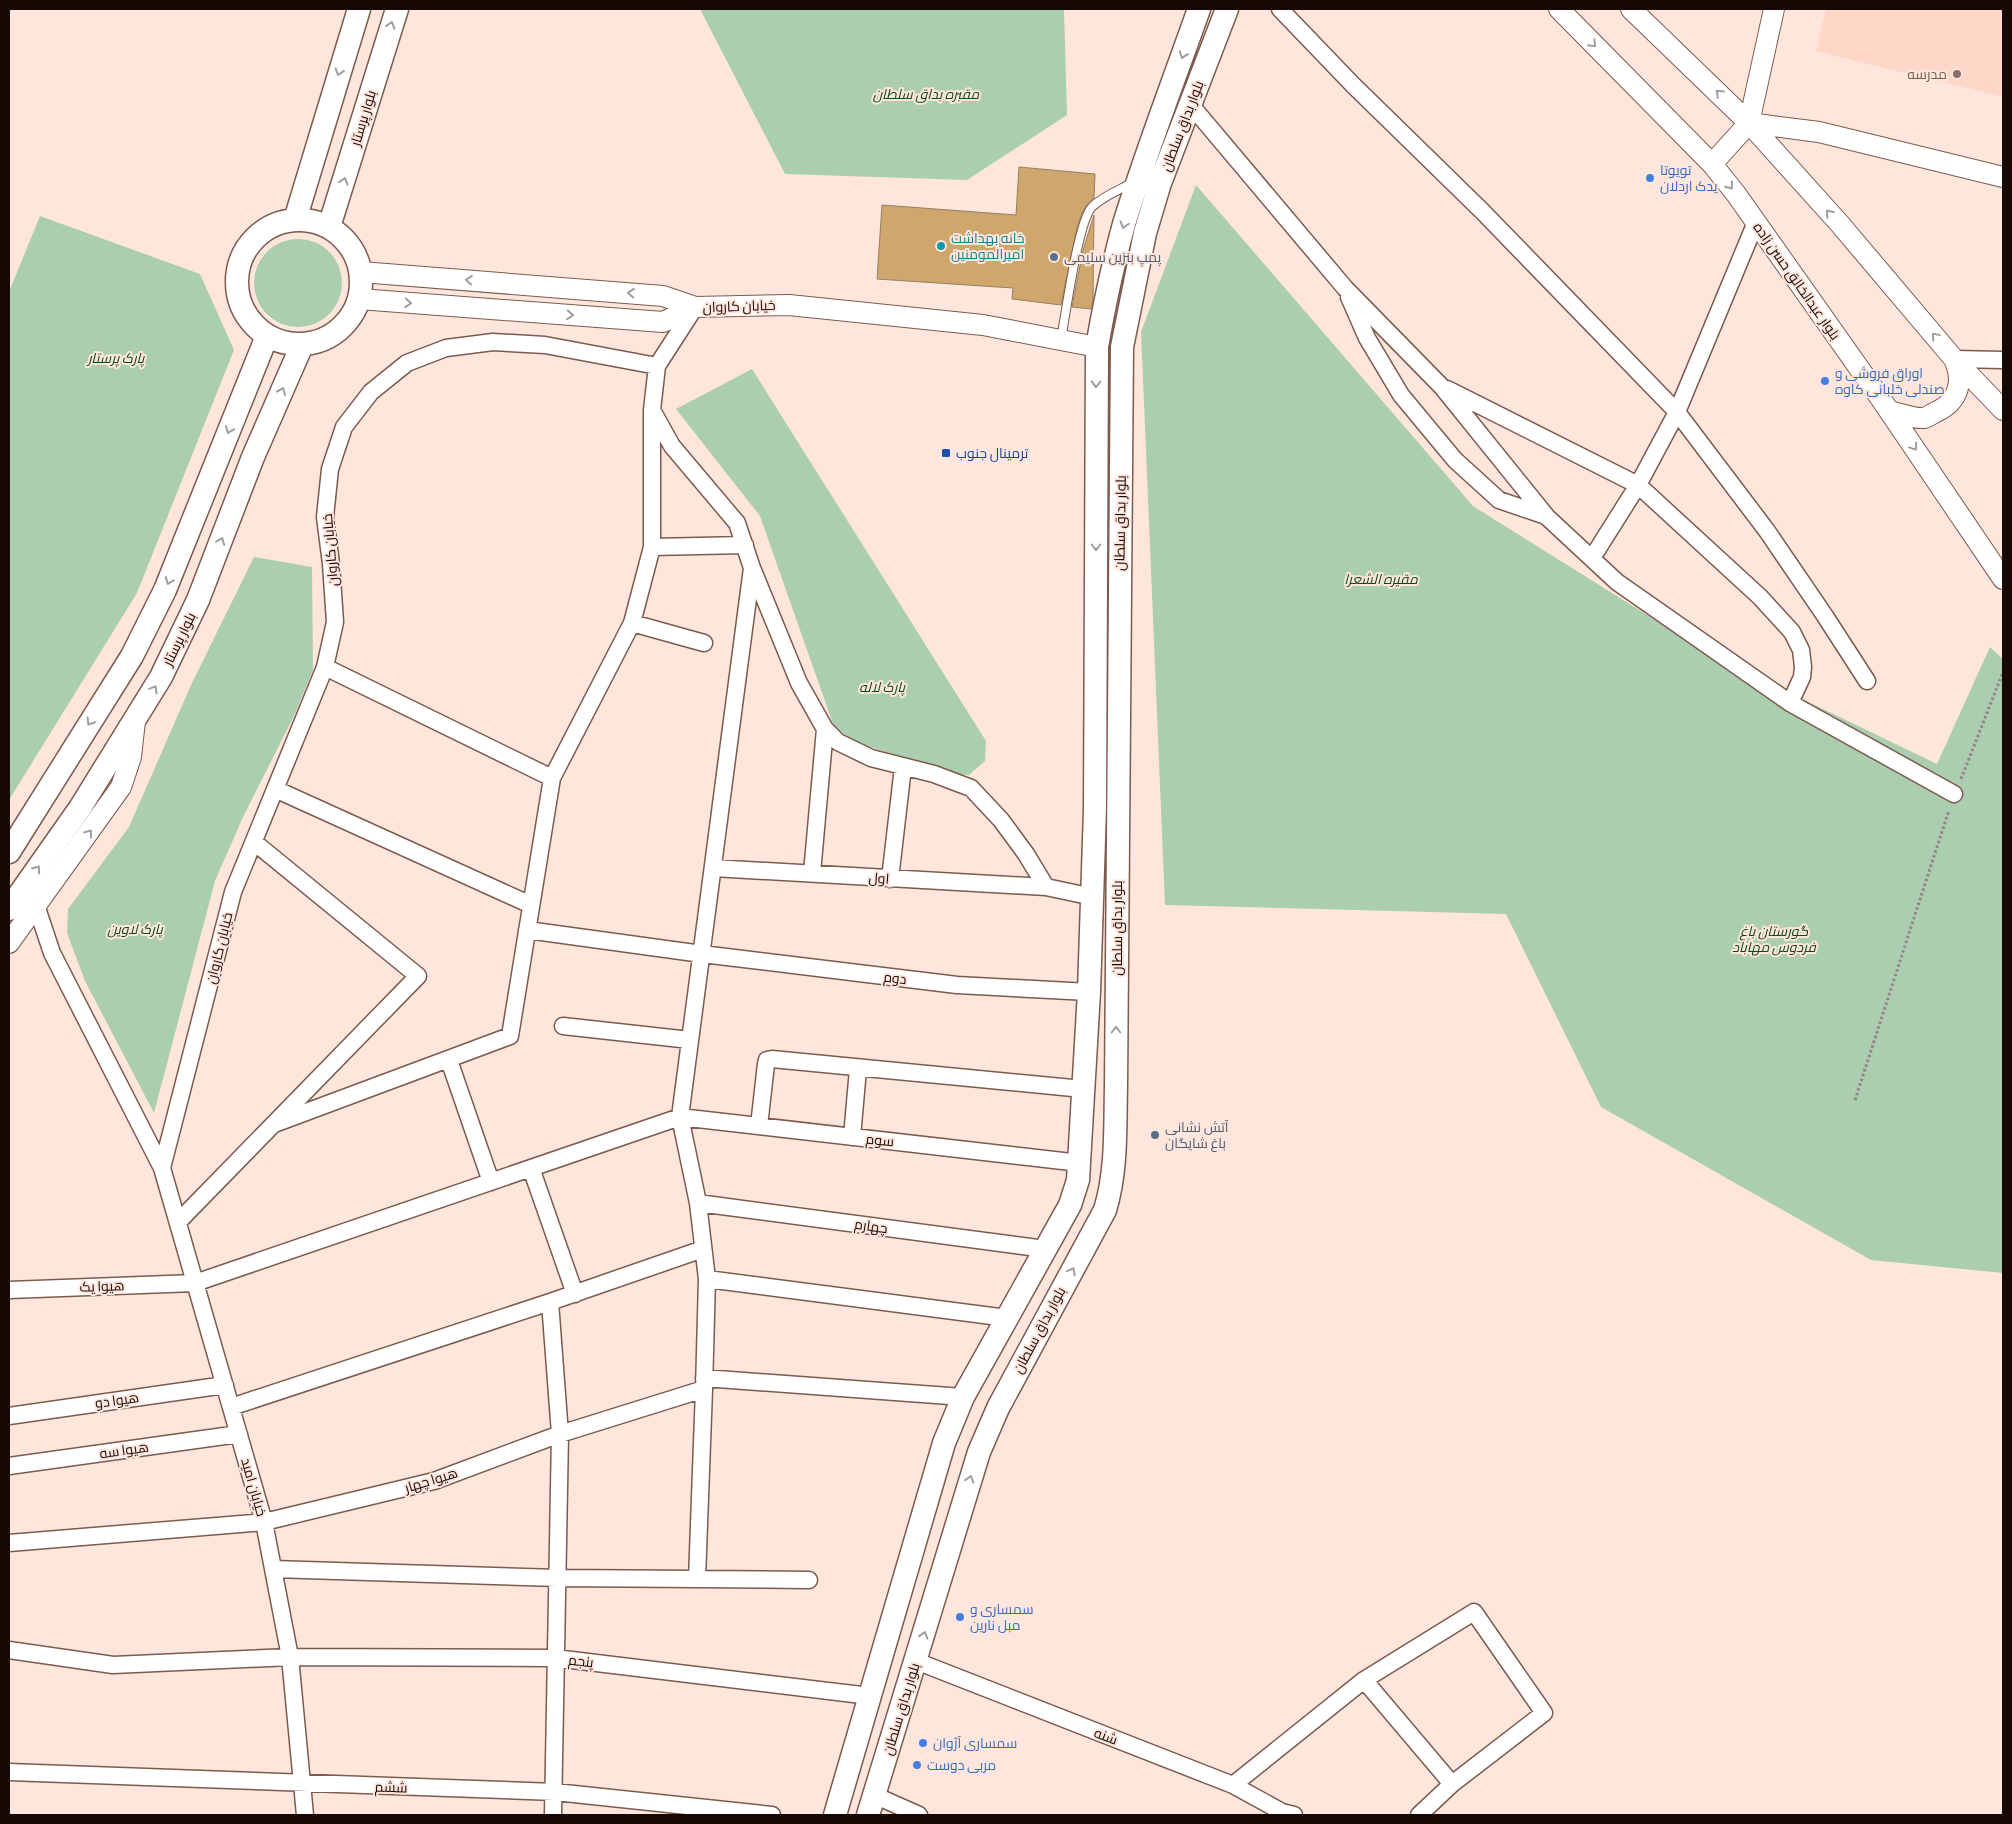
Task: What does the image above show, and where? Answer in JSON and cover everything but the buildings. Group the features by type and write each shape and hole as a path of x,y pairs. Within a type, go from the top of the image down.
{"main road":[{"path":"295,220 358,9"},
{"name":"بلوار پرستار","path":"329,227 396,9"},
{"name":"بلوار بداق سلطان","path":"835,1815 944,1443 963,1397 1076,1192 1080,1162 1093,897 1097,347 1122,236 1138,180 1199,9"},
{"name":"بلوار بداق سلطان","path":"871,1805 987,1431 1105,1210 1113,1175 1116,1111 1122,347 1145,233 1160,183 1227,9"},
{"path":"295,220 312,221 329,227 350,246 357,258 361,272 362,286 359,299 351,317 338,331 321,341 302,345 284,343 267,336 252,323 241,306 236,287 238,268 245,249 259,234 276,224 295,220"},
{"path":"9,852 132,656 166,590 267,336"},
{"name":"بلوار پرستار","path":"9,909 80,808 161,678 198,600 252,457 302,345"},
{"path":"1116,1067 1108,1082 1098,1085 1090,1080 1083,1089 1089,1100 1100,1098 1110,1102 1116,1111"}],"street":[{"path":"1280,9 1353,85 1482,211 1677,412 1768,531 1867,681"},
{"name":"بلوار عبدالخالق حسن زاده","path":"1559,9 1712,164 1736,194 1889,411 2003,580"},
{"path":"1631,9 1750,123 1954,359 2003,410"},
{"path":"1712,164 1750,123 1774,9"},
{"path":"1190,104 1345,288 1442,387 1547,516 1617,582 1790,703 1954,794"},
{"path":"1750,123 1819,132 2003,177"},
{"path":"1592,558 1638,485 1677,412 1756,222"},
{"path":"361,272 663,296 695,307"},
{"path":"1345,288 1367,338 1401,395 1455,460 1499,500 1547,516"},
{"path":"663,296 663,322"},
{"path":"359,299 663,322 695,307"},
{"name":"خیابان کاروان","path":"162,1168 233,892 325,667 336,622 325,517 330,469 344,427 371,392 407,363 446,348 493,342 545,345 657,366 695,307 789,305 983,325 1097,347"},
{"path":"1954,359 2003,360"},
{"path":"1889,411 1925,418 1947,406 1956,394 1960,381 1960,370 1954,359"},
{"path":"274,1124 510,1036 552,778 632,623 652,547 652,410 657,366"},
{"path":"1442,387 1638,485 1760,597 1792,632 1801,650 1803,667 1802,676 1790,703"},
{"path":"652,410 672,446 737,522 752,568 799,683 825,729 838,742 871,758 934,774 971,788 1001,820 1021,847 1046,887"},
{"path":"652,547 745,544"},
{"path":"697,1579 707,1279 698,1203 680,1117 752,568"},
{"path":"632,623 704,643"},
{"path":"325,667 552,778"},
{"path":"10,946 36,905 121,787 131,757 135,722"},
{"path":"812,873 825,729"},
{"path":"890,879 903,767"},
{"path":"275,789 531,905"},
{"path":"178,1222 418,976 254,842"},
{"name":"اول","path":"713,868 1046,887 1093,897"},
{"name":"خیابان امید","path":"36,905 52,952 162,1168 178,1222 264,1522 290,1657 305,1815"},
{"name":"دوم","path":"527,930 702,954 957,985 1089,992"},
{"path":"563,1026 690,1040"},
{"path":"449,1060 491,1182"},
{"path":"759,1126 767,1060 1083,1089"},
{"path":"852,1137 858,1068"},
{"name":"سوم","path":"680,1117 1080,1162"},
{"name":"هیوا یک","path":"9,1290 195,1283 680,1117"},
{"path":"531,1168 575,1294"},
{"name":"چهارم","path":"698,1203 1045,1249"},
{"path":"231,1406 575,1294 703,1249"},
{"path":"707,1279 1007,1318"},
{"path":"550,1302 560,1434 555,1658 555,1792 553,1815"},
{"path":"704,1383 963,1397"},
{"name":"هیوا چهار","path":"9,1543 264,1522 434,1481 704,1383"},
{"name":"هیوا دو","path":"9,1416 225,1385"},
{"name":"هیوا سه","path":"9,1466 239,1434"},
{"path":"273,1569 558,1578 809,1580"},
{"path":"1233,1785 1364,1680 1474,1612 1544,1713 1452,1784 1419,1815"},
{"name":"پنجم","path":"9,1650 113,1665 290,1657 555,1658 870,1696"},
{"name":"شنه","path":"916,1662 1233,1785 1285,1814"},
{"path":"1364,1680 1452,1784"},
{"name":"ششم","path":"9,1772 555,1792 772,1815"},
{"path":"871,1805 919,1815"}],"lane":[{"path":"1061,339 1087,214 1100,200 1138,180"}],"path":[{"path":"1855,1100 1954,794 2003,672"}],"shaded area":[{"name":"مدرسه","path":"1826,9 2003,9 2003,97 1816,51"}],"green space":[{"name":"مقبره بداق سلطان","path":"700,9 1064,9 1067,115 967,180 785,174"},
{"name":"گورستان باغ فردوس مهاباد","path":"1196,185 1473,506 1713,656 1937,764 1990,647 2003,659 2003,1273 1871,1260 1601,1107 1506,914 1165,905 1141,332"},
{"name":"پارک پرستار","path":"40,216 200,274 234,350 137,593 9,800 9,292"},
{"path":"298,239 315,243 329,252 338,266 342,283 338,300 329,314 315,323 298,327 281,323 267,314 258,300 254,283 258,266 267,252 281,243"},
{"name":"پارک لاله","path":"752,369 986,741 985,761 969,775 955,774 852,741 833,724 760,516 676,409"},
{"name":"پارک لاوین","path":"254,557 312,567 313,670 293,718 243,817 215,881 154,1113 85,981 67,933 68,909 129,827 191,685"}],"place":[{"name":"مدرسه","path":"1957,74"},
{"name":"تویوتا یدک اردلان","path":"1650,178"},
{"name":"خانه بهداشت امیرالمومنین","path":"941,246"},
{"name":"پمپ بنزین سلیمی","path":"1054,257"},
{"name":"اوراق فروشی و صندلی خلبانی کاوه","path":"1825,381"},
{"name":"ترمینال جنوب","path":"946,453"},
{"name":"آتش نشانی باغ شایگان","path":"1155,1135"},
{"name":"سمساری و مبل نارین","path":"960,1617"},
{"name":"سمساری آژوان","path":"923,1743"},
{"name":"مربی دوست","path":"917,1765"}],"park label":[{"name":"مقیره الشعرا","path":"1381,579"}]}
